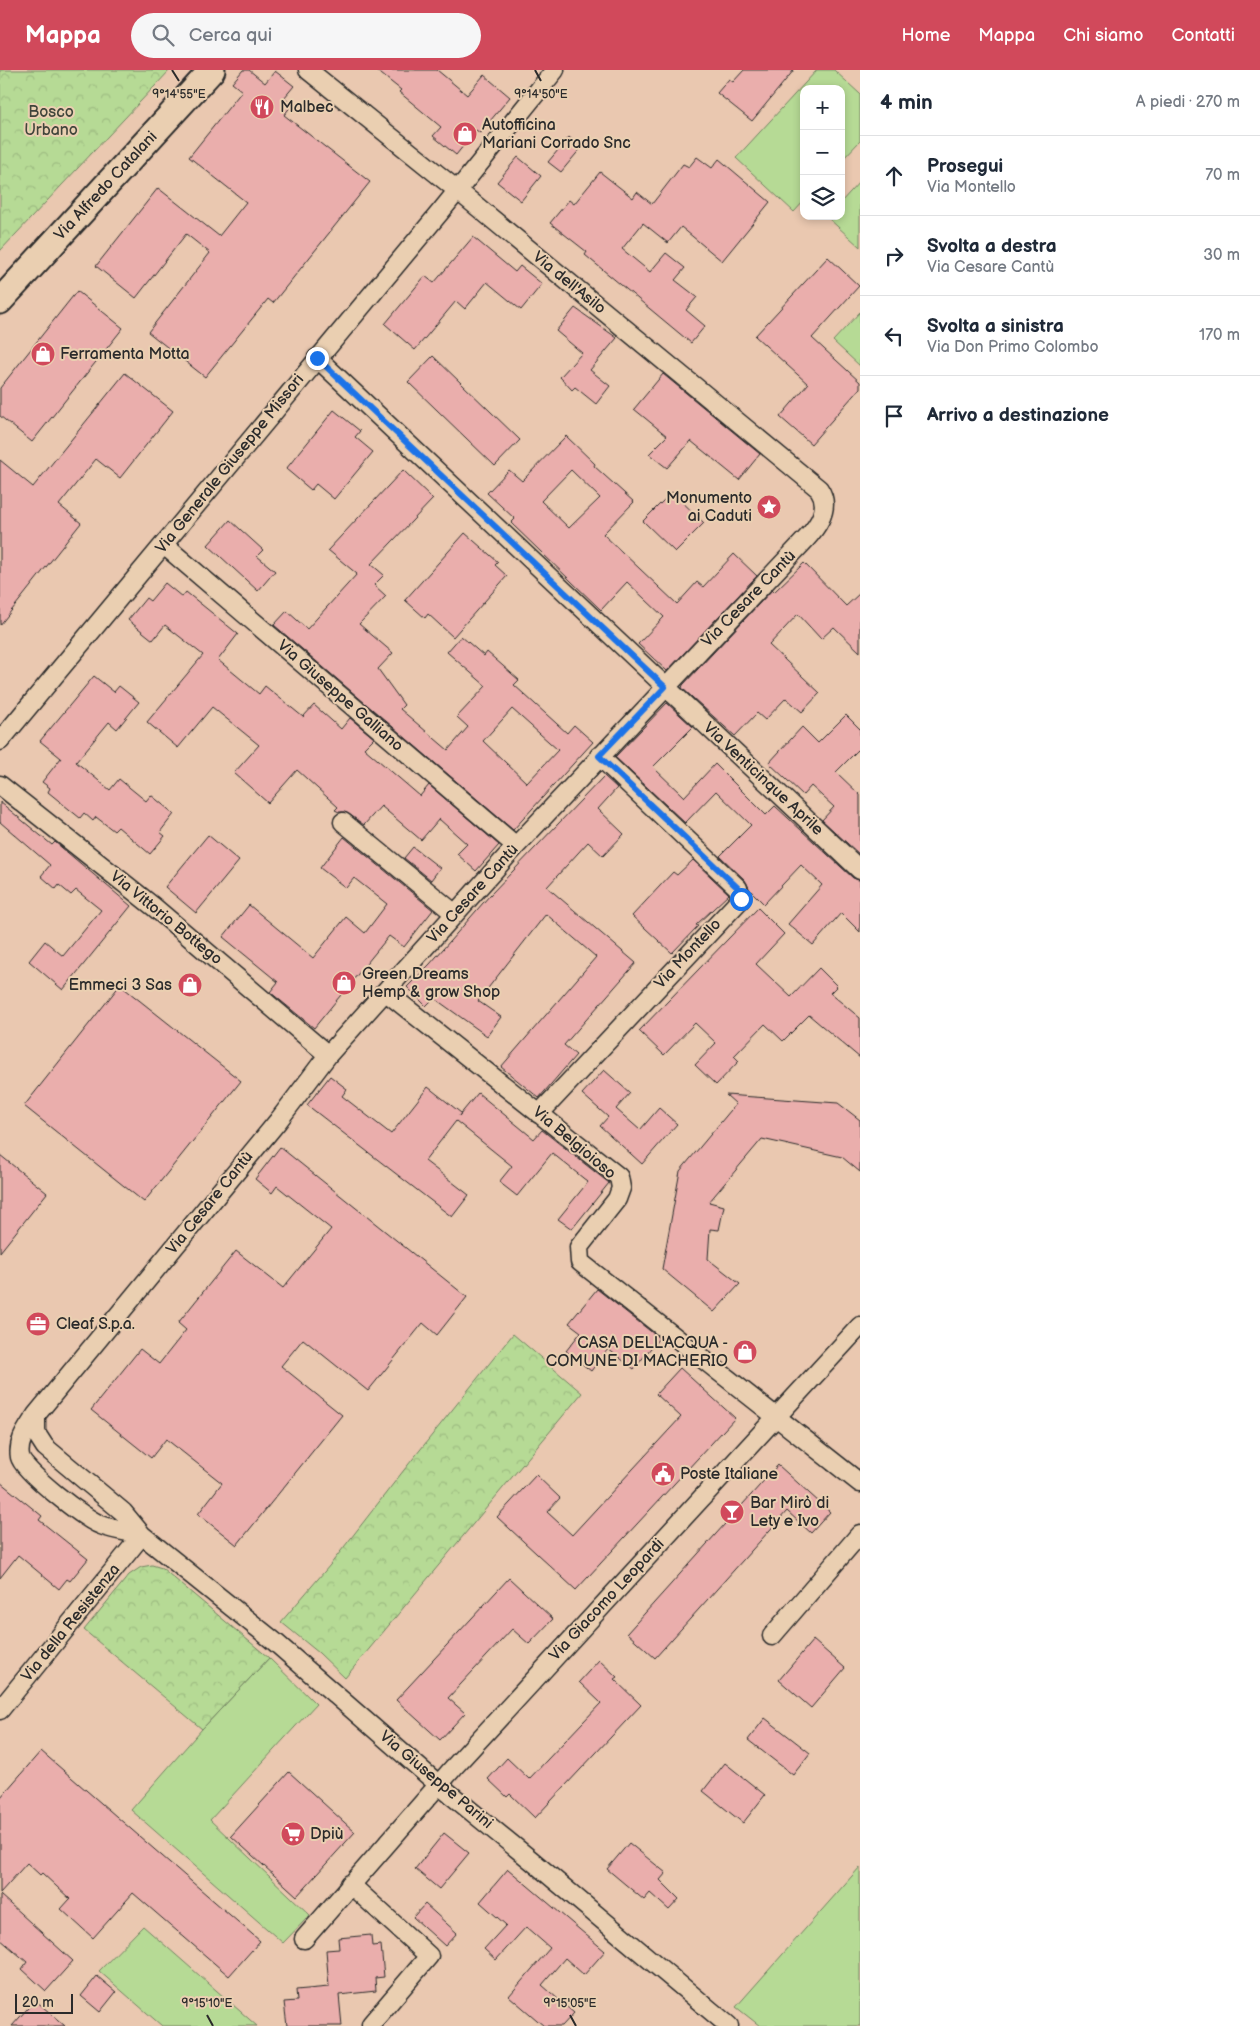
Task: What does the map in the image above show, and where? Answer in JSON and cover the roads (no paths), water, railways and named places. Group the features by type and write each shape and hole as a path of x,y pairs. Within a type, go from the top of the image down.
{"street":[{"name":"Via Alfredo Catalani","path":"0,301 212,70"},
{"name":"Via dell'Asilo","path":"308,70 457,190 819,489 824,502"},
{"name":"Via Generale Giuseppe Missori","path":"0,741 555,70"},
{"name":"Via Venticinque Aprile","path":"317,358 860,870"},
{"name":"Via Cesare Cantù","path":"36,1415 278,1120 328,1055 599,756 815,529 823,512 824,502"},
{"name":"Via Giuseppe Galliano","path":"164,545 516,846"},
{"name":"Via Montello","path":"539,1114 741,899 738,888 599,756"},
{"name":"Via Vittorio Bottego","path":"0,785 154,907 328,1055"},
{"path":"343,822 454,914"},
{"name":"Via Belgioioso","path":"386,992 618,1177 621,1188 617,1199 579,1247 580,1262 860,1482"},
{"name":"Via Giacomo Leopardi","path":"304,1939 350,1884 593,1615 860,1326"},
{"name":"Via Giuseppe Parini","path":"36,1415 20,1442 20,1458 28,1470 74,1509 100,1525 142,1535"},
{"name":"Via Giuseppe Parini","path":"36,1415 36,1433 45,1447 123,1512 142,1535 276,1642 439,1785 729,2026"},
{"path":"772,1636 860,1534"},
{"name":"Via della Resistenza","path":"0,1710 142,1535"},
{"path":"350,1884 429,1956 372,2024"}],"place":[{"name":"Malbec","path":"262,107"},
{"name":"Autofficina Mariani Corrado Snc","path":"465,134"},
{"name":"Ferramenta Motta","path":"43,354"},
{"name":"Monumento ai Caduti","path":"769,507"},
{"name":"Green Dreams Hemp & grow Shop","path":"344,983"},
{"name":"Emmeci 3 Sas","path":"190,985"},
{"name":"Cleaf S.p.a.","path":"38,1324"},
{"name":"CASA DELL'ACQUA - COMUNE DI MACHERIO","path":"745,1352"},
{"name":"Poste Italiane","path":"663,1474"},
{"name":"Bar Mirò di Lety e Ivo","path":"732,1512"},
{"name":"Dpiù","path":"293,1834"}],"park label":[{"name":"Bosco Urbano","path":"51,121"}]}
